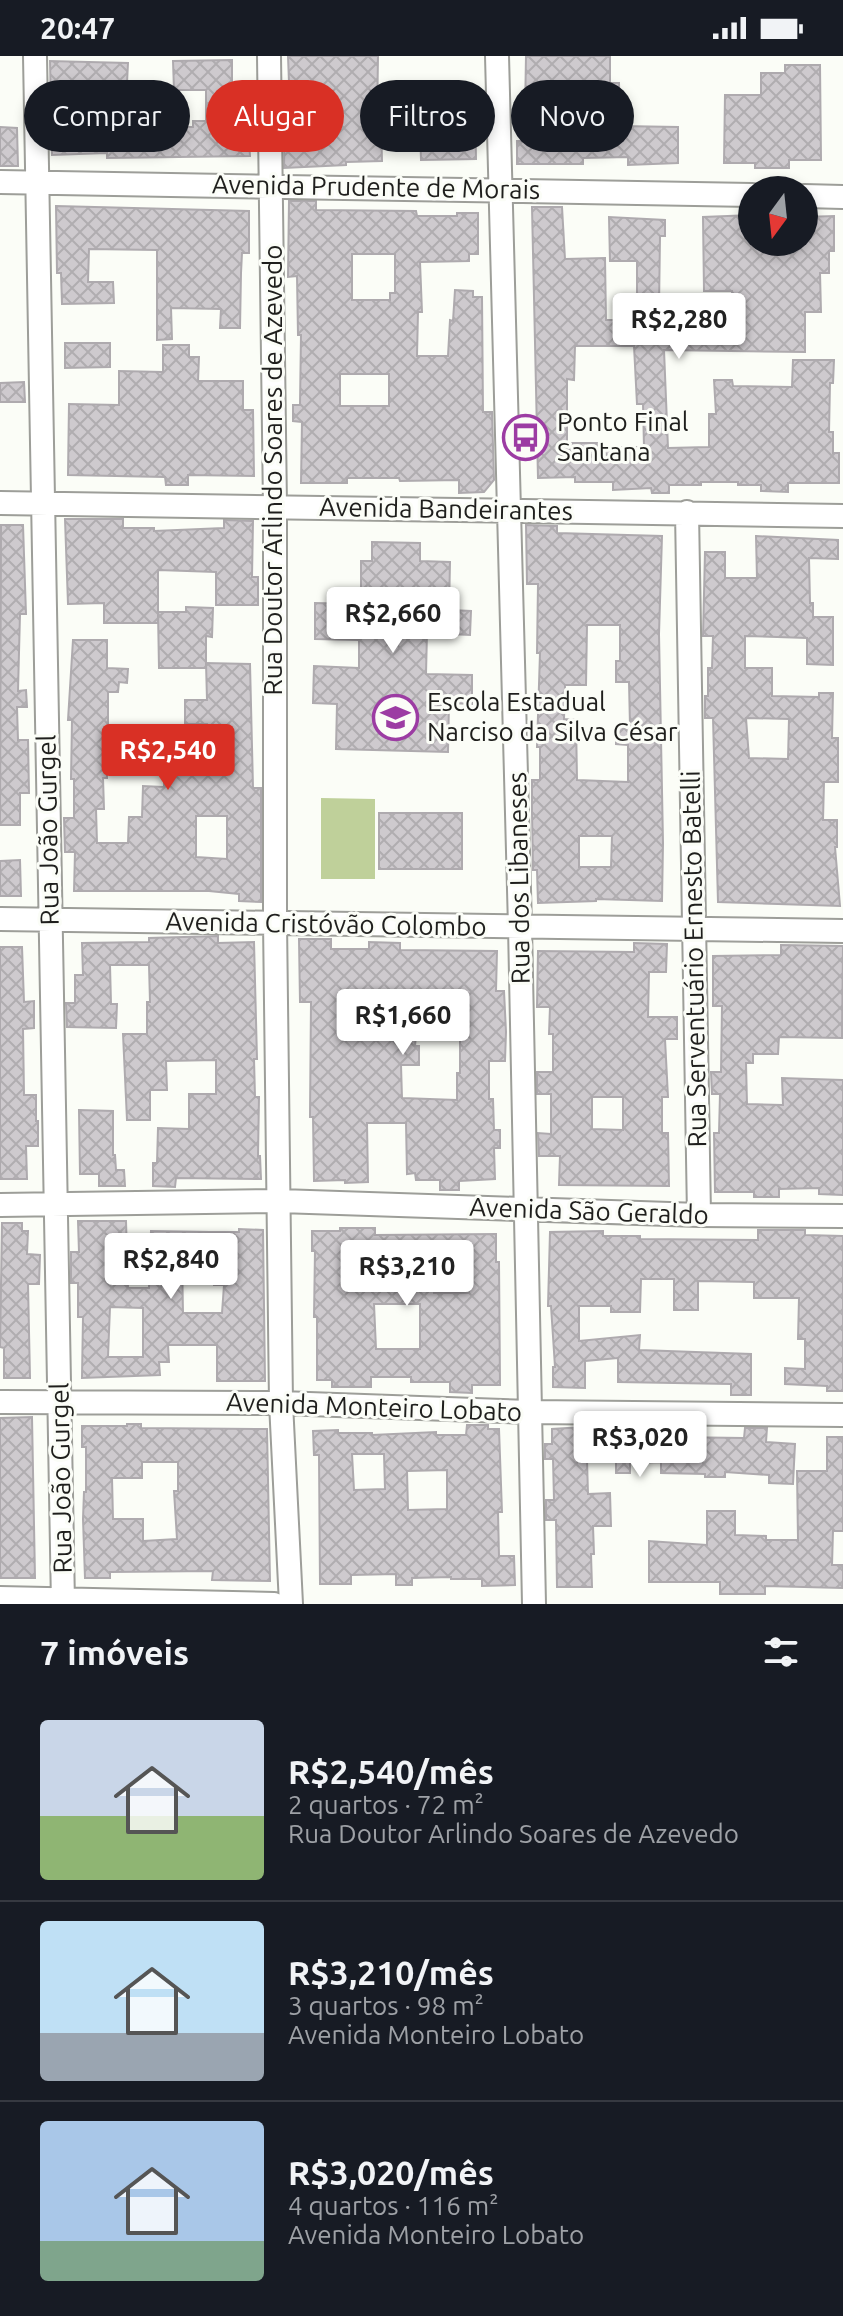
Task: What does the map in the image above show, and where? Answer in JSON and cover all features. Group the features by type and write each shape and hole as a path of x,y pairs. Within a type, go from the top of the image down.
{"street":[{"name":"Rua João Gurgel","path":"35,56 63,1602"},
{"name":"Rua Doutor Arlindo Soares de Azevedo","path":"269,56 281,1403 291,1604"},
{"name":"Rua dos Libaneses","path":"497,56 527,1209 534,1604"},
{"name":"Avenida Prudente de Morais","path":"0,182 738,195"},
{"path":"818,196 843,197"},
{"name":"Avenida Bandeirantes","path":"0,503 843,516"},
{"name":"Rua Serventuário Ernesto Batelli","path":"687,512 699,1215"},
{"name":"Avenida Cristóvão Colombo","path":"0,919 843,931"},
{"name":"Avenida São Geraldo","path":"0,1205 280,1201 699,1215 843,1216"},
{"name":"Avenida Monteiro Lobato","path":"0,1402 281,1403 530,1412 843,1415"},
{"path":"0,1598 63,1602 274,1604"}],"green space":[{"path":"321,798 375,799 375,879 321,879"}],"building":[{"path":"288,56 378,56 378,80 360,80 360,152 382,152 382,161 284,168 284,152 344,152 344,80 289,80"},
{"path":"526,56 610,56 610,80 526,80"},
{"path":"232,60 232,80 206,80 206,90 190,90 190,80 174,80 173,61"},
{"path":"50,61 128,63 127,80 50,80"},
{"path":"785,65 820,65 821,160 789,160 789,168 755,168 755,163 724,163 725,95 761,95 761,73 785,73"},
{"path":"193,121 206,121 206,152 250,152 250,156 107,158 107,153 52,155 52,152 190,152 190,127 193,127"},
{"path":"634,126 678,127 678,163 628,165 628,157 583,158 583,164 517,164 517,152 634,152"},
{"path":"0,127 17,128 18,166 0,166"},
{"path":"421,152 476,152 476,159 421,160"},
{"path":"289,201 316,201 316,210 416,211 417,216 478,213 478,254 469,254 469,261 420,262 422,312 418,312 417,356 448,356 455,290 473,291 473,297 482,297 483,412 492,412 494,480 484,492 459,493 459,480 347,478 347,483 301,483 302,422 293,421 293,405 300,405 301,335 298,335 297,276 288,277","holes":["352,254 395,254 395,293 390,293 390,300 352,300","340,374 389,374 389,406 340,406"]},
{"path":"56,206 249,211 249,253 242,253 240,328 220,328 221,309 171,308 172,339 157,340 157,250 89,249 88,282 113,282 114,303 62,304 61,273 57,273"},
{"path":"532,207 562,207 565,259 605,258 606,320 634,320 633,299 637,299 637,261 610,261 609,217 665,220 665,236 660,236 659,308 695,307 695,331 734,331 732,291 704,291 703,217 738,216 738,256 818,256 818,217 834,216 834,251 829,251 829,273 820,273 821,312 805,312 805,352 664,350 668,448 709,447 709,414 716,414 714,380 732,380 733,386 792,387 793,360 834,360 829,432 833,432 833,453 839,453 839,483 788,483 788,492 761,491 761,485 738,485 738,482 701,482 701,485 669,485 669,493 652,493 651,488 613,490 613,482 575,482 575,477 538,478","holes":["575,346 634,346 637,404 643,404 644,447 567,443 567,379 574,380"]},
{"path":"65,343 110,343 110,367 65,368"},
{"path":"163,345 189,345 189,357 199,357 198,381 243,381 243,410 253,410 254,476 188,475 188,485 166,485 165,477 68,475 69,404 119,405 119,371 163,372"},
{"path":"24,382 25,402 0,402 0,383"},
{"path":"65,519 123,519 123,528 154,528 154,531 224,528 224,520 253,521 252,577 258,577 258,605 216,605 216,572 158,570 158,623 104,623 104,603 68,604"},
{"path":"1,525 23,525 26,614 20,614 18,691 26,690 27,707 17,707 18,740 28,740 29,793 20,793 20,825 0,825"},
{"path":"526,525 557,526 557,533 662,536 659,634 662,901 596,899 538,903 537,870 533,870 532,780 540,780 540,747 537,747 540,653 537,653 538,584 527,584","holes":["587,625 620,625 620,661 616,661 616,682 629,682 630,726 616,726 616,744 628,745 628,782 577,780 576,720 564,719 565,685 586,685","579,836 612,836 611,867 579,867"]},
{"path":"756,536 838,540 838,559 809,558 813,617 833,617 833,665 807,664 807,638 745,636 745,668 772,668 772,696 819,697 819,693 833,693 832,738 838,738 838,782 824,782 823,820 837,820 835,847 840,906 718,902 713,718 705,718 713,636 703,636 705,552 725,552 725,578 757,578","holes":["746,718 789,719 788,759 749,758"]},
{"path":"372,542 420,543 420,561 450,562 449,610 471,611 470,635 427,633 426,674 472,675 472,704 449,703 448,752 336,749 337,704 313,703 314,666 359,668 359,640 315,639 315,603 361,604 361,561 372,561"},
{"path":"186,607 213,608 212,637 206,636 206,668 159,668 158,612 186,612"},
{"path":"73,640 107,640 107,668 128,669 127,683 119,682 118,692 108,692 108,728 135,727 135,747 106,747 104,809 96,809 97,843 128,843 129,817 142,817 143,786 164,787 165,756 208,757 207,724 185,724 185,700 207,700 206,663 250,664 253,788 261,788 261,902 239,901 239,894 209,891 74,891 75,852 65,852 64,818 74,818 72,720 68,720","holes":["196,816 227,816 227,859 196,857"]},
{"path":"379,813 462,813 462,869 379,869"},
{"path":"20,860 21,896 0,896 0,861"},
{"path":"218,936 218,943 254,942 255,1097 259,1097 258,1156 261,1179 176,1178 175,1187 153,1186 158,1128 189,1129 189,1094 216,1094 216,1060 166,1061 167,1090 150,1090 150,1120 127,1120 123,1034 147,1034 149,965 110,965 111,1004 117,1004 116,1028 67,1027 66,1003 75,1003 75,975 83,975 82,943 149,942 149,938"},
{"path":"299,939 331,939 331,949 369,949 369,942 400,943 400,950 497,951 496,991 504,991 506,1032 505,1061 489,1061 489,1099 493,1099 494,1130 500,1130 500,1148 494,1148 495,1179 459,1181 459,1190 440,1190 440,1180 416,1180 415,1173 407,1174 406,1123 367,1123 368,1182 314,1181 313,1117 310,1117 311,1002 300,1002","holes":["391,1003 456,1004 456,1031 460,1031 457,1100 402,1098 401,1065 419,1065 419,1046 415,1046 416,1035 391,1034"]},
{"path":"634,943 667,944 666,972 649,972 648,1017 677,1017 677,1039 665,1039 668,1097 662,1097 662,1133 668,1133 669,1186 559,1185 560,1156 539,1156 538,1133 551,1134 551,1094 537,1094 537,1072 553,1072 553,1034 549,1034 550,1007 537,1007 538,951 634,952","holes":["592,1097 623,1097 623,1130 592,1129"]},
{"path":"781,945 843,946 842,1038 779,1037 778,1054 753,1054 753,1063 746,1063 747,1104 783,1105 782,1078 843,1080 843,1195 819,1194 819,1188 779,1189 779,1197 754,1197 754,1192 715,1192 714,1133 719,1133 720,1094 712,1094 711,1072 721,1072 722,1006 713,1006 713,956 781,955"},
{"path":"0,947 22,947 24,1002 34,1001 34,1028 23,1029 24,1095 36,1095 38,1121 38,1146 26,1146 27,1179 0,1179"},
{"path":"79,1110 113,1111 113,1155 116,1170 124,1170 125,1186 99,1186 99,1174 80,1174"},
{"path":"78,1221 126,1221 128,1288 149,1288 151,1231 263,1230 265,1381 217,1381 217,1345 168,1345 169,1362 159,1362 160,1375 82,1378 83,1317 78,1317 78,1283 71,1283 71,1252 79,1252","holes":["182,1258 214,1259 214,1285 224,1285 222,1313 183,1313","110,1307 143,1308 143,1357 108,1357"]},
{"path":"2,1223 22,1223 22,1231 28,1231 27,1254 40,1255 39,1284 28,1284 30,1378 4,1378 4,1348 0,1347"},
{"path":"340,1228 375,1228 375,1235 496,1234 500,1385 472,1385 472,1393 450,1392 450,1382 411,1382 411,1377 371,1377 371,1387 332,1387 332,1380 317,1380 312,1231 340,1231","holes":["434,1258 470,1258 469,1293 434,1293","374,1304 420,1304 420,1349 376,1349"]},
{"path":"758,1230 805,1230 805,1235 843,1236 843,1391 827,1391 827,1386 785,1384 785,1368 805,1369 805,1339 798,1339 799,1298 754,1298 754,1282 698,1281 698,1310 674,1310 674,1279 641,1279 640,1312 611,1312 611,1306 579,1306 579,1341 640,1335 639,1350 751,1354 751,1395 731,1395 731,1384 618,1382 618,1358 585,1361 585,1388 553,1387 555,1367 551,1306 548,1306 550,1232 603,1231 603,1236 640,1236 640,1239 758,1240"},
{"path":"32,1417 35,1578 0,1578 0,1418"},
{"path":"467,1425 488,1425 488,1429 499,1429 502,1512 498,1512 499,1556 514,1556 515,1585 482,1586 482,1579 451,1577 412,1578 412,1585 396,1585 396,1574 351,1575 351,1584 320,1584 319,1455 314,1455 313,1431 338,1430 338,1433 372,1435 436,1432 436,1435 466,1435","holes":["352,1454 384,1454 385,1489 354,1490","447,1470 447,1509 408,1510 407,1471"]},
{"path":"82,1426 267,1429 270,1581 212,1580 213,1571 110,1572 110,1578 85,1578 83,1519 86,1447 82,1447","holes":["142,1462 178,1462 178,1491 174,1491 177,1539 143,1541 143,1519 113,1519 112,1478 142,1478"]},
{"path":"605,1427 605,1437 670,1434 670,1437 744,1438 745,1428 767,1428 766,1442 795,1444 793,1484 769,1483 769,1475 725,1472 725,1477 705,1477 705,1474 661,1473 661,1462 630,1463 630,1473 616,1473 616,1458 587,1460 588,1494 610,1493 611,1526 593,1526 592,1587 557,1587 556,1520 546,1520 546,1500 554,1500 553,1459 545,1459 545,1444 552,1444 552,1429"},
{"path":"827,1437 843,1437 843,1531 833,1531 832,1565 843,1565 843,1588 765,1586 765,1594 720,1594 720,1582 649,1582 649,1541 707,1545 707,1511 735,1511 735,1535 766,1536 766,1540 798,1540 797,1471 827,1471"}],"place":[{"name":"Ponto Final Santana","path":"526,437"},
{"name":"Escola Estadual Narciso da Silva César","path":"396,717"}]}
